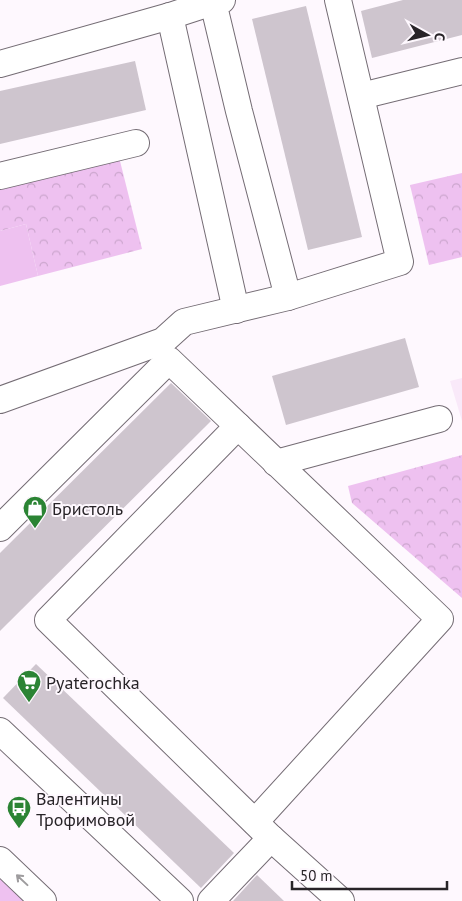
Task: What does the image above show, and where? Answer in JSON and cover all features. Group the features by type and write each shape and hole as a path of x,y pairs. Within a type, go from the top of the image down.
{"street":[{"path":"0,528 166,350 184,322 288,297 400,262 338,0"},
{"path":"0,64 217,1 240,111 288,297"},
{"path":"170,16 236,310"},
{"path":"361,96 462,71"},
{"path":"0,176 136,143"},
{"path":"0,400 166,350"},
{"path":"166,350 238,426 440,619 263,830 212,901"},
{"path":"276,463 439,419"},
{"path":"238,426 48,620 263,830 340,901"},
{"path":"0,731 180,901"},
{"path":"0,860 43,901"}],"shaded area":[{"path":"462,378 462,421 450,381"}],"green space":[{"path":"119,157 142,249 38,276 26,224 0,231 0,187"},
{"path":"462,173 462,257 429,265 410,185"},
{"path":"26,224 38,276 0,286 0,231"},
{"path":"462,455 462,598 352,503 348,486"},
{"path":"0,877 25,901 0,901"}],"building":[{"path":"403,0 462,0 462,35 372,58 361,11"},
{"path":"306,6 362,237 308,250 252,19"},
{"path":"135,61 146,110 0,144 0,91"},
{"path":"405,338 419,387 286,425 272,376"},
{"path":"171,383 211,421 0,631 0,553"},
{"path":"36,664 234,853 201,888 3,698"},
{"path":"257,875 284,901 233,901"}],"place":[{"name":"Бристоль","path":"35,529"},
{"name":"Pyaterochka","path":"29,703"},
{"name":"Валентины Трофимовой","path":"19,829"}]}
